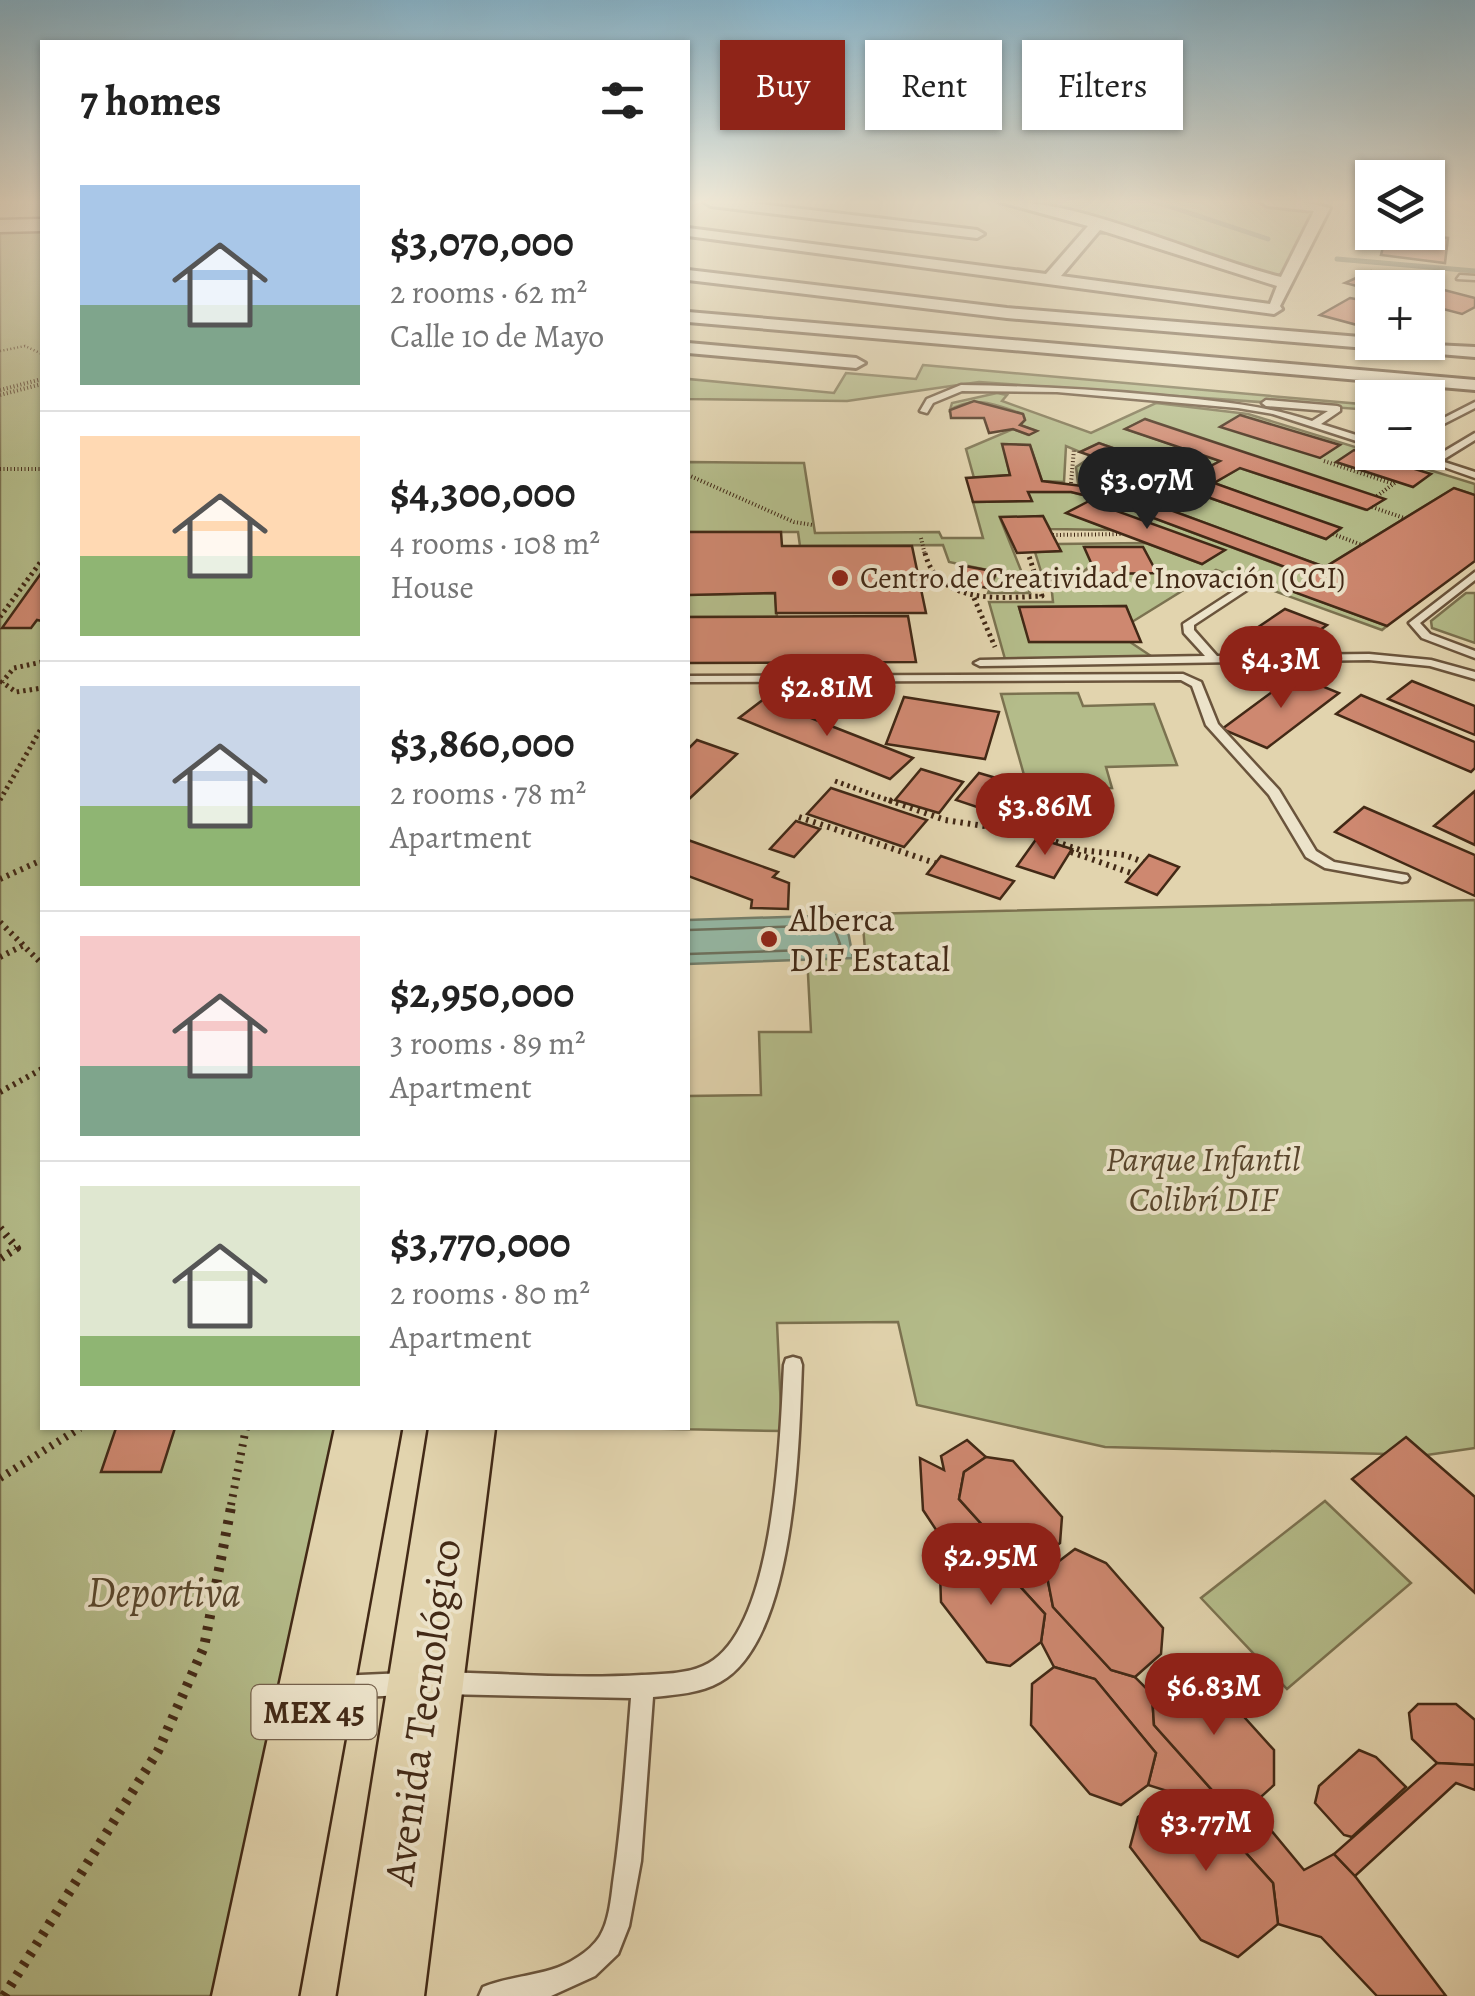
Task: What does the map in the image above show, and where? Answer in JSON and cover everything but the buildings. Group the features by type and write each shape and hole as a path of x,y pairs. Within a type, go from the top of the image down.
{"main road":[{"name":"MEX 45","path":"256,1996 368,1430"},
{"name":"Avenida Tecnológico","path":"381,1996 462,1430"}],"street":[{"path":"993,295 1264,334 1355,342"},
{"path":"1231,295 1274,310"},
{"path":"1264,334 1280,295"},
{"path":"690,317 1475,385"},
{"path":"715,350 735,322"},
{"path":"690,348 856,363"},
{"path":"1445,349 1475,352"},
{"path":"1445,359 1452,383"}],"lane":[{"path":"924,411 930,401 946,393 984,387 1057,389 1257,408 1355,437"},
{"path":"1257,408 1272,403 1338,410 1314,424"},
{"path":"1445,419 1475,404"},
{"path":"1445,455 1475,436"},
{"path":"1445,464 1475,474"},
{"path":"1473,579 1414,623 1426,636 1475,655"},
{"path":"1214,659 1193,637 1188,624 1246,586"},
{"path":"980,663 1403,659 1474,675"},
{"path":"690,679 1184,677 1196,684 1212,725 1274,793 1310,854 1330,866 1402,878"},
{"path":"319,1688 426,1683 644,1686 692,1682 714,1674 747,1639 759,1618 788,1482 792,1366"},
{"path":"492,1996 526,1993 583,1971 609,1945 622,1909 644,1686"}],"path":[{"path":"0,351 25,346 40,350"},
{"path":"0,393 40,382"},
{"path":"1071,483 1074,449"},
{"path":"1324,462 1396,483 1377,496"},
{"path":"0,469 40,469"},
{"path":"690,477 794,522 813,524"},
{"path":"1372,506 1404,518"},
{"path":"1053,535 1123,534"},
{"path":"1334,534 1362,544"},
{"path":"921,538 930,570 941,581 974,598 1042,596 1028,552"},
{"path":"0,617 40,563"},
{"path":"1037,581 1078,581 1094,569"},
{"path":"974,598 1001,662"},
{"path":"40,662 24,664 2,677 4,686 16,692 40,688"},
{"path":"0,800 40,730"},
{"path":"835,781 945,820 1030,833 1080,850 1125,855 1144,862"},
{"path":"799,817 936,863"},
{"path":"1071,852 1134,874"},
{"path":"0,879 40,861"},
{"path":"0,922 40,962"},
{"path":"0,956 24,945"},
{"path":"0,1092 40,1070"},
{"path":"0,1228 17,1248 0,1259"},
{"path":"0,1478 77,1430"},
{"path":"4,1996 158,1751 204,1647 246,1430"}],"green space":[{"name":"Deportiva","path":"0,295 40,295 40,1430 363,1430 250,1996 0,1996"},
{"path":"923,365 1355,403 1355,409 979,382 847,401 690,399 690,379 834,393 846,373 916,379"},
{"path":"997,393 1007,395 1002,401 1091,433 1156,403 1248,414 1355,447 1355,470 1430,470 1475,484 1475,495 1454,488 1325,567 1170,510 1196,493 1326,539 1340,529 1214,483 1240,468 1366,510 1145,419 1126,429 1220,461 1192,476 1099,443 1080,452 1066,446 1064,482 1042,481 1030,445 1003,444 1010,475 974,478 966,449 1013,429 1028,435 1036,431 1020,425 1025,420 1023,414 996,405 977,402 950,410 952,403"},
{"path":"1093,456 1175,485 1147,501 1078,483 1076,467"},
{"path":"690,462 804,463 815,533 939,532 942,538 983,538 973,502 1031,501 1028,492 1071,492 1108,501 1311,577 1292,591 1387,626 1382,630 1216,570 1132,622 1126,606 1019,607 1030,642 1130,642 1151,656 1005,659 989,602 1053,602 1051,583 1083,585 1096,574 1156,573 1143,547 1086,547 1092,564 1077,578 1043,578 1035,552 1060,551 1057,544 1146,543 1202,564 1223,550 1068,513 1112,530 1050,529 1043,516 1000,518 1030,593 988,593 997,572 949,562 943,545 800,546 798,532 690,532"},
{"path":"775,593 777,617 690,617 690,595"},
{"path":"1466,593 1475,593 1475,643 1432,628 1431,621"},
{"path":"1078,693 1083,706 1154,704 1177,765 1106,767 1112,788 1028,789 1001,694"},
{"name":"Parque Infantil Colibrí DIF","path":"1475,900 1475,1448 1427,1455 1105,1447 917,1405 898,1322 777,1323 782,1431 690,1429 690,1096 761,1095 759,1032 811,1032 807,955 865,950 862,914"},
{"path":"1325,1501 1411,1583 1287,1689 1201,1598"}],"water":[{"name":"Alberca DIF Estatal","path":"845,915 853,958 690,964 690,920"}],"place":[{"name":"Centro de Creatividad e Inovación (CCI)","path":"840,578"},
{"name":"Alberca DIF Estatal","path":"769,939"}]}
